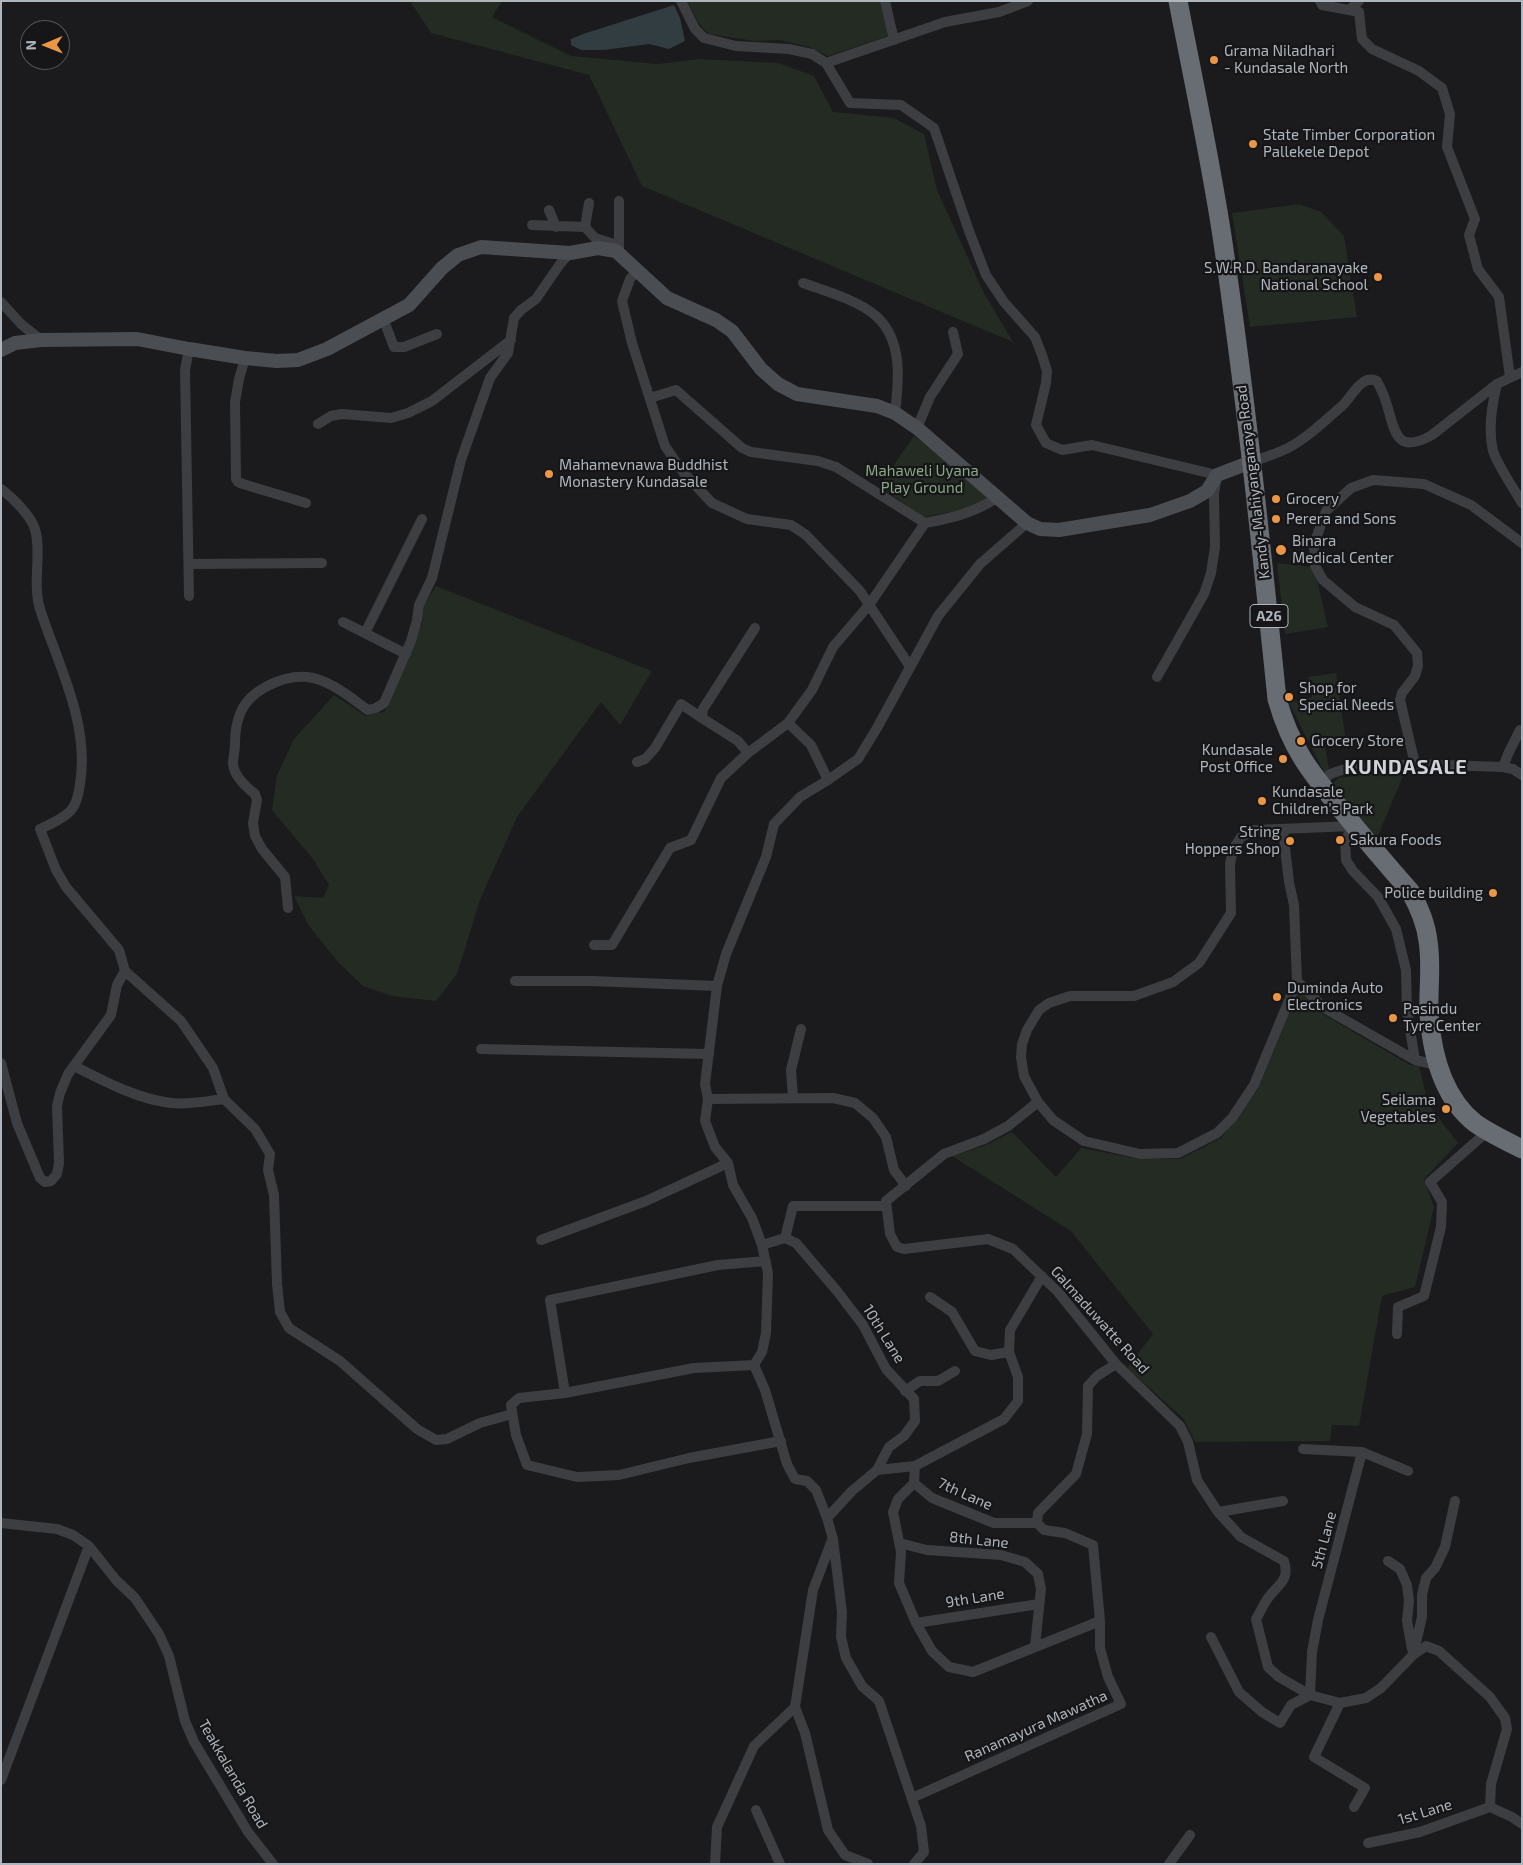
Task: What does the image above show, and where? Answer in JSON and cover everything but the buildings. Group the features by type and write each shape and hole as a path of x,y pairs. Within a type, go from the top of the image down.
{"highway":[{"name":"Kandy-Mahiyanganaya Road","path":"1178,1 1222,237 1257,499 1277,698 1282,719 1302,759 1320,784 1410,891 1418,907 1425,924 1430,959 1429,1014 1437,1065 1452,1096 1476,1123 1522,1149"}],"street":[{"path":"681,1 695,29 704,38 736,46 789,49 812,54 826,63 850,103 901,105 934,128 968,231 986,274 1004,302 1035,337 1042,355 1046,370 1046,383 1036,425 1046,443 1062,450 1092,445 1217,475 1288,448 1310,433 1344,404 1364,380 1371,378 1377,381 1385,398 1396,435 1402,440 1412,442 1421,441 1432,435 1497,384 1510,376 1522,372"},
{"path":"885,1 894,40"},
{"path":"826,63 945,22 999,12 1028,1"},
{"path":"1320,1 1322,5 1359,12 1362,39 1372,49 1419,71 1442,88 1450,114 1447,147 1475,218 1469,235 1478,269 1499,297 1510,376"},
{"path":"1349,10 1358,1"},
{"path":"618,252 619,201"},
{"path":"585,228 589,203"},
{"path":"549,210 556,227"},
{"path":"532,225 585,228 595,238 614,244 618,252 667,298 716,320 732,331 761,369 778,384 797,394 878,406 895,413 917,428 1026,523 1040,529 1059,530 1150,515 1190,501 1207,491 1217,475"},
{"path":"1,350 15,343 41,340 137,339 189,350 245,358 277,361 298,360 326,349 409,305 442,268 458,255 481,248 570,253 598,248 618,252"},
{"path":"288,908 284,877 262,849 255,836 253,823 257,800 256,794 244,786 233,766 236,731 240,712 255,694 290,678 308,677 323,682 339,690 368,710 384,703 406,654 417,620 419,605 432,578 461,460 490,378 508,353 514,318 520,310 536,299 560,264 570,253"},
{"path":"637,270 630,279 622,301 632,343 665,446 683,472 712,504 747,519 791,526 806,535 860,591 910,665"},
{"path":"803,283 857,304 876,316 889,331 896,348 898,387 895,413"},
{"path":"1,302 21,324 41,340"},
{"path":"383,318 394,347 404,347 437,334"},
{"path":"917,428 930,397 958,354 953,332"},
{"path":"318,424 331,416 342,414 391,418 408,413 432,401 511,340"},
{"path":"189,350 185,370 189,596"},
{"path":"245,358 235,402 236,479 243,484 306,502"},
{"path":"1497,384 1491,436 1494,452 1522,503"},
{"path":"650,398 676,390 742,448 751,452 818,462 836,467 925,523 959,517 982,508 998,498"},
{"path":"1157,677 1204,594 1211,572 1215,546 1214,494 1217,475"},
{"path":"1415,764 1400,700 1402,693 1415,676 1418,666 1417,653 1394,624 1355,607 1324,580 1315,566 1314,544 1326,511 1351,488 1373,480 1424,484 1471,505 1522,543"},
{"path":"1,489 10,496 27,516 35,530 36,581 39,607 65,674 83,751 79,791 73,809 40,830 56,870 66,887 119,950 125,971 181,1021 212,1068 224,1099 255,1128 270,1154 268,1170 274,1195 277,1284 280,1312 289,1328 340,1361 417,1429 436,1440 448,1439 480,1423 512,1414"},
{"path":"365,633 422,519"},
{"path":"594,945 612,945 670,848 691,840 721,778 748,753 788,723 812,690 833,647 869,605 925,523"},
{"path":"754,1365 762,1352 766,1333 768,1273 766,1260 752,1218 734,1185 728,1163 715,1147 705,1121 708,1099 705,1084 717,986 726,954 766,857 774,824 800,797 858,759 938,616 980,564 1026,523"},
{"path":"189,564 322,563"},
{"path":"343,622 406,654"},
{"path":"702,718 703,709 755,628"},
{"path":"637,762 645,759 655,748 681,704 738,741 748,753"},
{"path":"788,723 811,745 828,780"},
{"path":"1503,767 1520,730"},
{"path":"1320,784 1330,774 1342,770 1415,764 1503,767 1513,769 1522,775"},
{"path":"1283,830 1288,882 1294,906 1297,981 1254,1085 1232,1118 1217,1133 1178,1153 1140,1154 1084,1141 1053,1120 1038,1102 1024,1076 1021,1057 1022,1044 1027,1030 1039,1010 1049,1003 1070,996 1134,996 1173,982 1198,963 1231,913 1230,864 1233,849 1241,837 1254,830 1354,826"},
{"path":"1354,826 1345,840 1346,860 1353,871 1378,897 1396,929 1406,970 1407,1011 1414,1060"},
{"path":"1,1063 17,1123 40,1178 45,1182 51,1181 57,1174 59,1163 57,1106 68,1074 111,1015 117,986 125,971"},
{"path":"515,981 592,980 717,986"},
{"path":"1297,981 1324,1008 1414,1060 1437,1065"},
{"path":"794,1098 791,1070 801,1029"},
{"path":"481,1049 709,1054"},
{"path":"74,1066 145,1097 171,1103 196,1103 224,1099"},
{"path":"708,1099 833,1098 855,1103 873,1118 886,1137 894,1170 906,1186"},
{"path":"762,1245 785,1238 793,1206 886,1206 886,1201 944,1154 984,1139 1008,1126 1038,1102"},
{"path":"1397,1334 1398,1307 1424,1296 1441,1228 1442,1202 1430,1182 1488,1130"},
{"path":"541,1240 646,1201 728,1163"},
{"name":"Galmaduwatte Road","path":"886,1206 890,1234 896,1247 904,1249 988,1239 1013,1249 1058,1292 1116,1364 1180,1426 1188,1442 1197,1480 1218,1512 1241,1537 1284,1560 1287,1571 1284,1580 1267,1598 1256,1620 1268,1667 1310,1695 1340,1703 1366,1698 1381,1688 1413,1655"},
{"name":"10th Lane","path":"785,1238 796,1243 837,1291 863,1325 886,1369 914,1399 914,1421 904,1436 889,1447 877,1470 852,1491 827,1518"},
{"path":"565,1393 550,1300 718,1265 766,1260"},
{"path":"877,1470 915,1466 1004,1419 1018,1401 1018,1377 1009,1352 1010,1330 1042,1276"},
{"path":"930,1296 952,1312 975,1351 991,1356 1009,1352"},
{"path":"1037,1523 1038,1513 1076,1474 1087,1434 1088,1386 1097,1376 1116,1364"},
{"path":"754,1365 694,1368 565,1393 519,1398 511,1405 516,1435 527,1464 577,1477 619,1475 689,1458 781,1441"},
{"path":"754,1365 765,1390 787,1464 795,1479 807,1481 816,1490 827,1518 833,1539 842,1612 840,1637 846,1658 862,1686 879,1701 912,1798 921,1826 924,1852 914,1864"},
{"path":"905,1391 920,1381 938,1381 955,1371"},
{"path":"1303,1449 1362,1452 1408,1471"},
{"name":"5th Lane","path":"1310,1695 1312,1652 1318,1620 1362,1452"},
{"path":"915,1466 914,1483 898,1499 893,1512 901,1552 899,1583 916,1623 932,1651 949,1667 973,1672 1100,1621"},
{"name":"7th Lane","path":"914,1483 932,1498 994,1523 1037,1523"},
{"path":"1218,1512 1283,1501"},
{"path":"1413,1655 1422,1617 1422,1595 1426,1578 1435,1568 1445,1547 1454,1501"},
{"name":"Teakkalanda Road","path":"1,1523 57,1529 73,1535 89,1546 116,1580 136,1598 159,1634 169,1656 185,1721 194,1742 248,1832 273,1864"},
{"name":"Ranamayura Mawatha","path":"912,1798 1121,1704 1108,1677 1100,1648 1100,1621 1093,1545 1065,1533 1044,1530 1037,1523"},
{"path":"833,1539 813,1590 795,1707 805,1733 828,1830 845,1855 868,1864"},
{"name":"8th Lane","path":"899,1543 927,1550 1001,1555 1025,1562 1038,1574 1041,1589 1035,1646"},
{"path":"1,1780 89,1546"},
{"path":"1388,1560 1400,1570 1407,1585 1409,1601 1407,1621 1413,1655"},
{"name":"9th Lane","path":"916,1623 1040,1604"},
{"path":"1211,1637 1239,1692 1262,1712 1280,1723 1291,1706 1310,1695"},
{"path":"1413,1655 1426,1646 1439,1651 1490,1697 1505,1718 1507,1729 1491,1784 1490,1807 1522,1824"},
{"path":"1340,1703 1314,1758 1365,1788 1354,1807"},
{"path":"715,1864 717,1827 754,1746 795,1707"},
{"name":"1st Lane","path":"1368,1843 1420,1832 1490,1807"},
{"path":"756,1810 780,1864"},
{"path":"1169,1864 1190,1835"}],"green space":[{"path":"410,1 502,1 492,17 571,56 658,64 699,59 778,63 814,76 833,112 894,118 924,134 937,190 984,293 1013,342 642,186 589,75 431,33"},
{"path":"687,1 880,1 888,36 828,56 809,47 780,40 755,41 709,34 699,24"},
{"path":"1299,204 1321,212 1344,236 1357,317 1250,327 1232,213"},
{"name":"Mahaweli Uyana Play Ground","path":"914,436 990,497 971,508 924,517 879,486"},
{"path":"1277,563 1311,567 1316,575 1328,627 1285,634"},
{"path":"436,586 652,671 620,725 601,702 517,817 480,900 457,974 436,1001 392,996 363,986 339,963 309,926 294,896 323,898 329,885 313,859 272,810 277,775 294,739 334,695 366,716 385,711 422,624 424,605"},
{"path":"1336,673 1346,741 1325,746 1329,769 1324,772 1289,703 1312,697 1308,677"},
{"path":"1406,769 1377,838 1332,785 1338,778"},
{"path":"1299,990 1321,1013 1410,1065 1419,1066 1428,1104 1458,1143 1424,1179 1434,1207 1415,1287 1382,1296 1359,1426 1332,1425 1330,1441 1195,1442 1184,1419 1127,1368 1153,1334 1071,1231 952,1156 984,1146 1012,1132 1056,1177 1081,1148 1140,1159 1180,1159 1221,1138 1258,1089"}],"shaded area":[{"path":"674,5 680,18 685,41 669,49 649,44 604,50 581,50 571,45 571,39 583,34"}],"place":[{"name":"Grama Niladhari - Kundasale North","path":"1214,60"},
{"name":"State Timber Corporation Pallekele Depot","path":"1253,144"},
{"name":"S.W.R.D. Bandaranayake National School","path":"1378,277"},
{"name":"Mahamevnawa Buddhist Monastery Kundasale","path":"549,474"},
{"name":"Grocery","path":"1276,499"},
{"name":"Perera and Sons","path":"1276,519"},
{"name":"Binara Medical Center","path":"1281,550"},
{"name":"Shop for Special Needs","path":"1289,697"},
{"name":"Grocery Store","path":"1301,741"},
{"name":"Kundasale Post Office","path":"1283,759"},
{"name":"Kundasale Children's Park","path":"1262,801"},
{"name":"Sakura Foods","path":"1340,840"},
{"name":"String Hoppers Shop","path":"1290,841"},
{"name":"Police building","path":"1493,893"},
{"name":"Duminda Auto Electronics","path":"1277,997"},
{"name":"Pasindu Tyre Center","path":"1393,1018"},
{"name":"Seilama Vegetables","path":"1446,1109"}],"district":[{"name":"KUNDASALE","path":"1406,767"}]}
